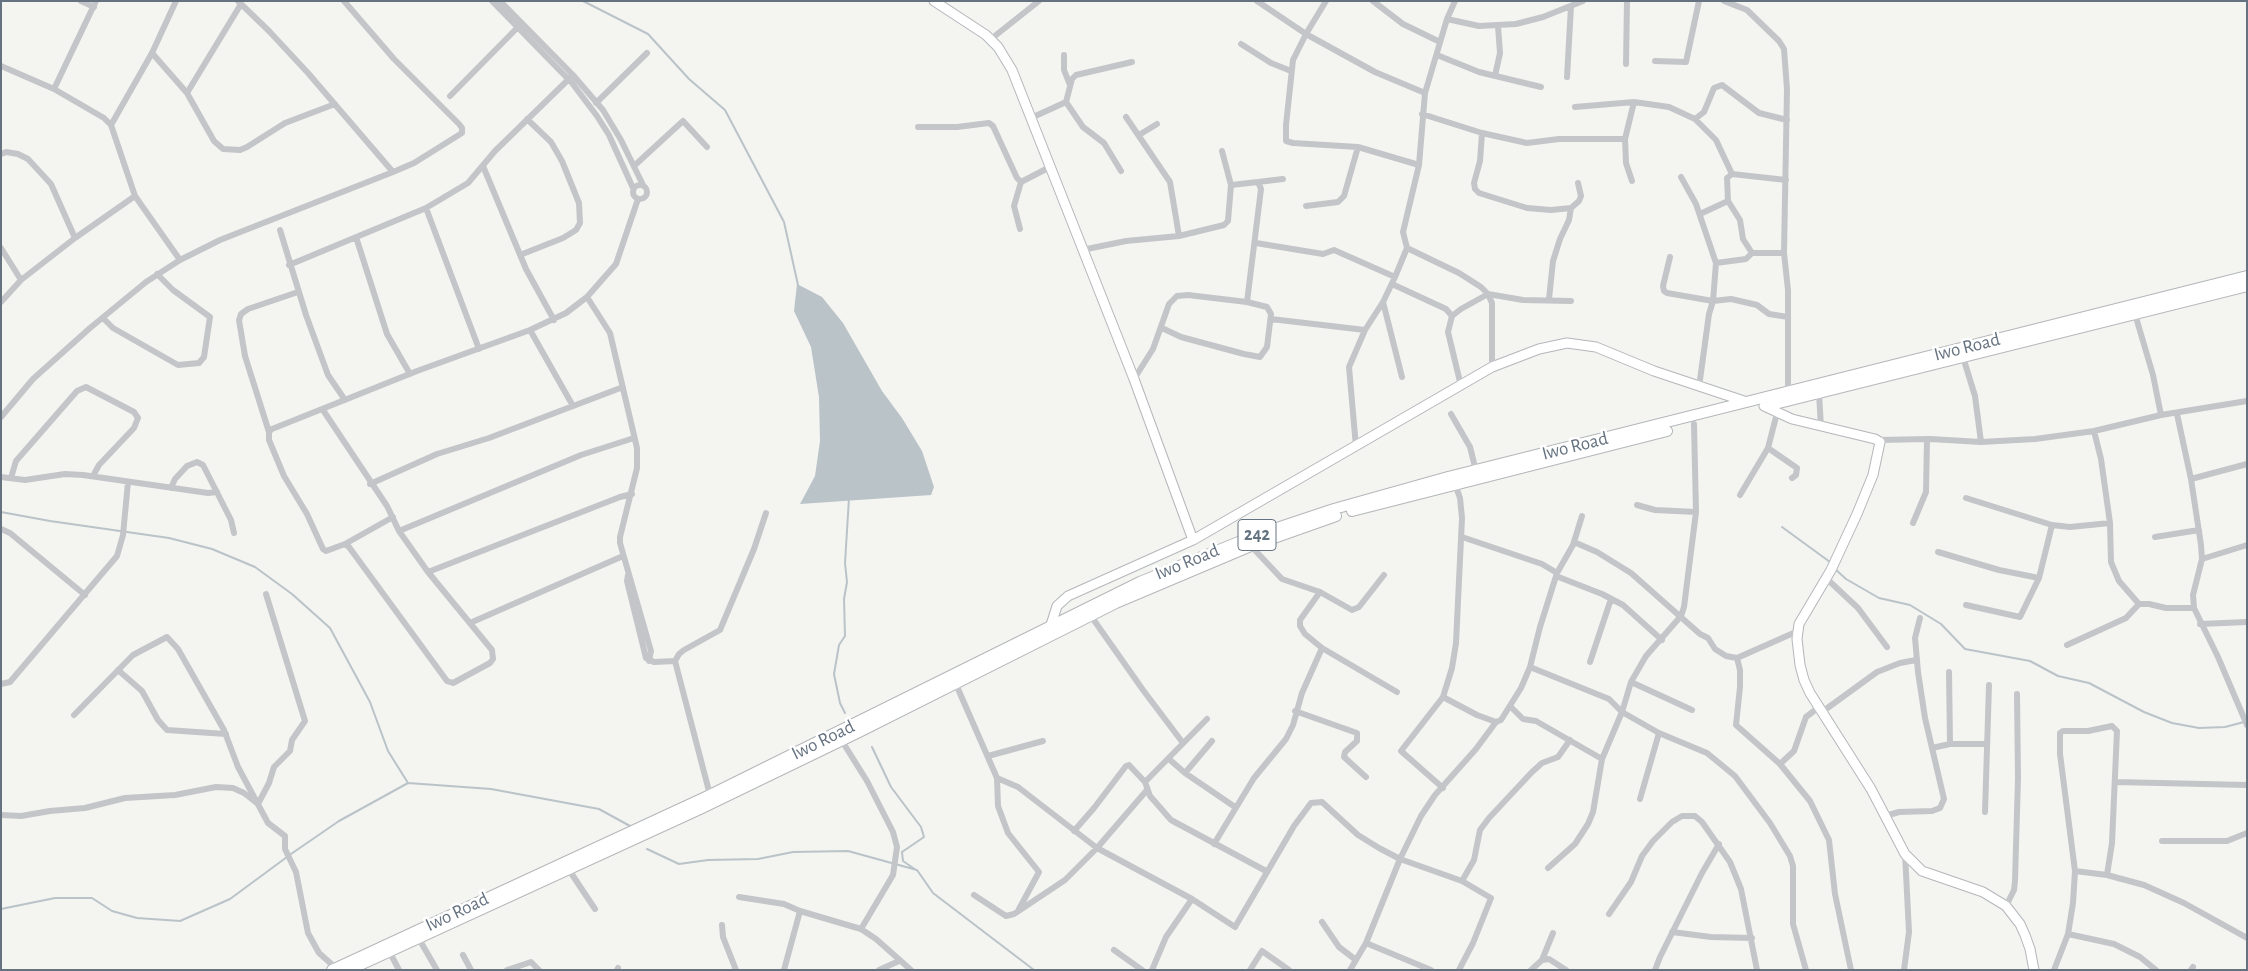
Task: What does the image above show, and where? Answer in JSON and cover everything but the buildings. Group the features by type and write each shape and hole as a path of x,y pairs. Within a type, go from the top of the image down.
{"main road":[{"name":"Iwo Road","path":"349,970 419,939 457,917 997,657 1154,586 1251,546 1337,515 1455,484 1546,457 2247,276"},
{"name":"Iwo Road","path":"334,969 569,870 842,741 955,682 1051,625 1140,582 1256,535 1381,495 1476,471 1694,424 2247,286"}],"street":[{"path":"54,89 95,4 81,1"},
{"path":"111,125 152,53 176,1"},
{"path":"1,417 34,379 103,318 157,274 220,240 393,172 458,138 462,133 462,128 394,59 344,1"},
{"path":"492,1 517,28 571,77 609,135 633,188 632,193 638,199"},
{"path":"500,1 522,22 596,103 621,140 646,188 646,196 638,199"},
{"path":"934,1 991,39 1012,70 1134,379 1193,540"},
{"path":"991,39 1039,1"},
{"path":"1257,1 1306,34 1375,72 1425,93"},
{"path":"1326,1 1293,60 1286,125 1287,142 1358,147 1419,165"},
{"path":"1373,1 1403,24 1440,42"},
{"path":"1356,446 1349,367 1365,330 1383,302 1407,248 1403,232 1419,165 1425,93 1454,1"},
{"path":"1447,19 1480,26 1516,24 1584,1"},
{"path":"1626,64 1627,1"},
{"path":"1655,61 1686,62 1699,1"},
{"path":"1724,1 1747,10 1782,45 1787,89 1784,253 1788,317 1788,393"},
{"path":"187,93 240,3 269,30 393,172"},
{"path":"1567,77 1571,6"},
{"path":"450,96 522,22"},
{"path":"1495,76 1500,53 1498,26"},
{"path":"1241,44 1272,63 1291,71"},
{"path":"152,53 187,93 214,141 223,149 231,151 246,148 285,123 335,104"},
{"path":"596,103 648,53"},
{"path":"1064,55 1064,70 1070,86"},
{"path":"1436,55 1479,72 1541,87"},
{"path":"1121,170 1104,143 1083,127 1066,102 1072,79 1076,75 1132,62"},
{"path":"1,66 54,89 104,118 111,125 135,196 180,260"},
{"path":"289,265 426,208 468,183 495,151 571,77"},
{"path":"1695,119 1704,112 1714,88 1722,86 1759,112 1787,120"},
{"path":"1031,118 1066,102"},
{"path":"1632,181 1626,163 1625,139 1634,102"},
{"path":"1575,107 1634,102 1670,107 1695,119 1716,140 1732,174"},
{"path":"1422,114 1482,133 1528,144 1559,139 1625,139"},
{"path":"1126,117 1170,182 1179,236"},
{"path":"520,255 563,238 576,230 580,223 579,203 562,161 550,142 527,119"},
{"path":"634,166 683,121 707,147"},
{"path":"918,127 957,127 989,123 993,126 1017,178 1021,182"},
{"path":"1139,135 1157,124"},
{"path":"1482,133 1480,161 1474,182 1476,191 1527,208 1551,210 1571,208 1579,201 1581,196 1578,183"},
{"path":"1306,206 1338,202 1344,196 1358,147"},
{"path":"1082,250 1126,241 1179,236 1216,229 1224,225 1228,221 1231,185 1222,151"},
{"path":"1,154 6,152 18,154 28,159 51,184 75,238"},
{"path":"483,166 520,255 554,320"},
{"path":"1020,229 1014,206 1021,182 1050,168"},
{"path":"1732,174 1786,180"},
{"path":"1732,174 1728,178 1728,201 1740,220 1743,239 1752,253"},
{"path":"1681,177 1700,214 1716,263 1699,387"},
{"path":"1231,185 1283,179"},
{"path":"1247,302 1261,195 1258,182"},
{"path":"633,188 639,184 643,185"},
{"path":"1,302 21,280 75,238 135,196"},
{"path":"269,432 272,429 410,374 554,320 588,297 608,276 616,264 638,199"},
{"path":"1700,214 1728,201"},
{"path":"426,208 479,348"},
{"path":"1548,300 1553,261 1569,220 1571,208"},
{"path":"280,230 289,265 328,375 344,400"},
{"path":"356,237 387,334 410,374"},
{"path":"1256,242 1320,254 1334,250 1446,308 1452,316"},
{"path":"1,248 21,280"},
{"path":"1407,248 1459,273 1482,287 1488,294 1492,303 1492,368"},
{"path":"1716,263 1746,259 1752,253 1784,253"},
{"path":"1670,257 1664,291 1712,302 1731,299 1757,305 1769,314 1788,317"},
{"path":"103,318 114,328 178,364 199,363 204,357 210,317 173,290 157,274"},
{"path":"298,292 248,309 241,314 239,320 245,356 269,432 269,440 284,476 307,514 323,549 326,551 345,544 393,517"},
{"path":"1461,386 1448,332 1452,316 1461,309 1488,294 1523,300 1571,301"},
{"path":"1134,379 1153,349 1169,304 1177,296 1188,295 1247,302 1267,307 1271,314 1267,347 1260,357 1181,337 1162,328"},
{"path":"588,297 610,333 634,438 638,468 620,537 628,575 627,581 642,645 646,658 649,660 654,662 676,661"},
{"path":"1383,302 1402,377"},
{"path":"2134,314 2153,375 2161,415"},
{"path":"1271,318 1365,330"},
{"path":"530,330 573,406"},
{"path":"1051,625 1056,606 1068,596 1193,540 1492,368 1554,344 1582,344 1596,347 1699,387 1750,403"},
{"path":"1962,357 1975,396 1981,442"},
{"path":"10,478 16,461 77,390 86,387 134,412 138,418 134,428 99,465 93,476"},
{"path":"370,484 437,454 489,438 623,387"},
{"path":"1819,393 1822,427"},
{"path":"1764,406 1777,413 1822,427 1878,440 1981,442 2035,439 2094,431 2161,415 2177,414 2247,401"},
{"path":"323,410 428,572 492,650 493,659 490,663 453,683 447,681 345,544"},
{"path":"1740,495 1768,448 1777,413"},
{"path":"1451,414 1470,447 1476,471"},
{"path":"2177,414 2191,479 2202,559 2193,595 2194,608 2200,624 2218,657 2247,725"},
{"path":"1548,868 1575,844 1588,824 1594,812 1602,759 1622,712 1631,682 1646,656 1662,640 1681,616 1687,594 1696,512 1694,424"},
{"path":"2094,431 2101,459 2110,523 2111,562 2115,572 2125,589 2139,604 2150,604 2166,608 2194,608"},
{"path":"400,531 581,455 634,438"},
{"path":"1878,440 1881,446 1873,475 1829,574 1802,617 1797,639 1800,665 1810,693 1854,760 1905,854 1922,871 1982,892 2006,906 2020,924 2025,935 2034,970"},
{"path":"1914,524 1926,492 1927,440"},
{"path":"1768,448 1797,468 1796,475 1792,478"},
{"path":"171,488 187,466 197,462 207,470 232,520 234,533"},
{"path":"2191,479 2247,464"},
{"path":"1,476 25,480 65,474 93,476 171,488 217,492"},
{"path":"1,684 10,682 117,556 123,535 128,482"},
{"path":"1443,788 1401,751 1443,697 1452,668 1456,643 1462,537 1460,498 1455,484"},
{"path":"428,572 632,494"},
{"path":"1966,498 2052,525 2070,527 2110,523"},
{"path":"1636,505 1655,510 1696,512"},
{"path":"710,795 676,661 678,654 720,630 754,549 766,513"},
{"path":"1350,970 1366,943 1400,859 1421,816 1435,795 1443,788 1496,722 1501,720 1530,667 1542,620 1557,574 1574,542 1582,516"},
{"path":"1966,604 2020,617 2039,578 2052,525"},
{"path":"1,529 10,533 85,595"},
{"path":"2155,537 2199,530"},
{"path":"1462,537 1542,564 1557,574 1611,599 1623,606 1662,640"},
{"path":"1574,542 1597,552 1631,573 1700,634 1708,638 1715,649 1726,656 1737,658 1798,631"},
{"path":"2202,559 2247,545"},
{"path":"1251,546 1282,579 1320,592 1349,609 1356,610 1384,575"},
{"path":"1938,552 1999,570 2039,578"},
{"path":"470,622 623,556"},
{"path":"1829,574 1858,608 1887,647"},
{"path":"1320,592 1301,617 1299,623 1305,634 1322,648 1397,692"},
{"path":"258,804 269,783 274,767 290,751 292,740 305,721 266,594"},
{"path":"1590,662 1611,599"},
{"path":"2067,645 2126,618 2139,604"},
{"path":"1091,616 1183,743"},
{"path":"1885,816 1899,812 1932,811 1940,808 1943,804 1941,782 1925,718 1916,660 1915,638 1920,618"},
{"path":"2200,624 2247,622"},
{"path":"74,715 134,655 167,637 178,649 226,734 238,767 268,823 285,836 285,849 296,872 308,933 319,953 334,969"},
{"path":"1214,844 1254,778 1286,739 1293,725 1295,711 1322,648"},
{"path":"1737,658 1740,670 1740,687 1736,725 1780,764 1810,801 1829,840 1835,894 1850,970"},
{"path":"1780,764 1794,751 1806,717 1820,710 1876,672 1900,663 1916,660"},
{"path":"1530,667 1609,698 1622,712 1659,733 1708,753 1734,776 1770,823 1790,856 1793,866 1793,924 1806,970"},
{"path":"118,670 142,691 158,720 167,730 226,734"},
{"path":"1949,672 1950,744"},
{"path":"955,682 997,778 998,806 1008,833 1040,872 1019,909"},
{"path":"1631,682 1692,710"},
{"path":"1985,812 1989,685"},
{"path":"2006,906 2014,890 2016,864 2017,694"},
{"path":"1443,697 1477,715 1496,722"},
{"path":"1510,706 1523,719 1536,721 1602,759"},
{"path":"1295,711 1357,733 1357,741 1345,752 1344,757 1366,777"},
{"path":"1145,782 1207,719"},
{"path":"2054,970 2068,934 2073,903 2075,871 2068,832 2060,754 2060,733 2063,730 2088,730 2112,726 2116,728 2112,843 2107,875"},
{"path":"1640,799 1659,733"},
{"path":"1462,881 1474,860 1480,830 1489,818 1542,763 1558,757 1570,740"},
{"path":"842,741 868,780 893,832 897,847 893,875 861,929"},
{"path":"988,756 1043,741"},
{"path":"1185,773 1212,741"},
{"path":"1932,748 1950,744 1986,744"},
{"path":"1169,759 1185,773 1235,807"},
{"path":"1074,831 1126,766 1132,767 1145,782 1147,790 1158,807 1171,820 1266,871"},
{"path":"997,778 1018,787 1097,848 1192,899 1235,927 1294,826 1309,805 1316,801 1322,802 1358,835 1400,859 1462,881 1485,893 1491,900 1473,943 1459,970"},
{"path":"2115,782 2247,785"},
{"path":"1,815 21,816 50,810 85,808 125,798 175,795 216,787 232,788 244,793 258,804"},
{"path":"974,895 1006,916 1010,916 1065,880 1097,848 1147,790"},
{"path":"1609,914 1631,882 1642,856 1653,841 1672,822 1686,815 1695,816 1719,844 1730,862 1741,889 1757,970"},
{"path":"2162,841 2227,841 2247,833"},
{"path":"1655,970 1672,932 1719,844"},
{"path":"1904,970 1909,932 1905,854"},
{"path":"569,870 596,908"},
{"path":"2075,871 2107,875 2144,885 2184,903 2247,938"},
{"path":"1029,892 1039,898"},
{"path":"739,897 784,904 800,911 861,929 876,939 911,970"},
{"path":"1152,970 1166,937 1192,899"},
{"path":"784,970 800,911"},
{"path":"1322,922 1339,947 1356,960"},
{"path":"722,925 723,937 736,970"},
{"path":"1672,932 1711,937 1752,938"},
{"path":"1530,970 1542,960 1553,933"},
{"path":"2068,934 2114,944 2140,957 2156,970"},
{"path":"419,939 437,970"},
{"path":"1366,943 1431,970"},
{"path":"1114,950 1142,970"},
{"path":"1250,970 1262,951 1289,970"},
{"path":"388,952 399,970"},
{"path":"462,955 471,970"},
{"path":"1542,960 1552,960 1566,970"},
{"path":"879,970 899,961"},
{"path":"507,970 530,962 539,970"}],"shaded area":[{"path":"797,284 822,297 843,323 882,391 902,418 922,451 934,487 931,495 800,504 815,476 820,441 819,397 811,347 794,311"}],"waterway":[{"path":"583,1 648,34 689,79 725,110 784,222 798,285"},
{"path":"845,713 840,703 834,674 839,645 845,636 844,599 847,582 845,563 849,498"},
{"path":"1,512 169,538 212,549 255,567 292,594 330,628 370,702 388,751 408,783 491,789 599,809 630,826"},
{"path":"1782,527 1830,562"},
{"path":"1834,568 1846,579 1879,598 1910,605 1941,624 1965,649 2030,661 2058,676 2089,683 2144,712 2172,723 2199,728 2225,727 2244,722"},
{"path":"872,747 891,787 921,827 924,837 902,852 903,861 916,870"},
{"path":"291,854 339,821 408,783"},
{"path":"647,849 679,864 708,860 758,859 793,852 848,851 917,870 933,893 1034,970"},
{"path":"1,909 55,898 92,898 112,911 137,918 180,921 230,899 287,857"}]}
